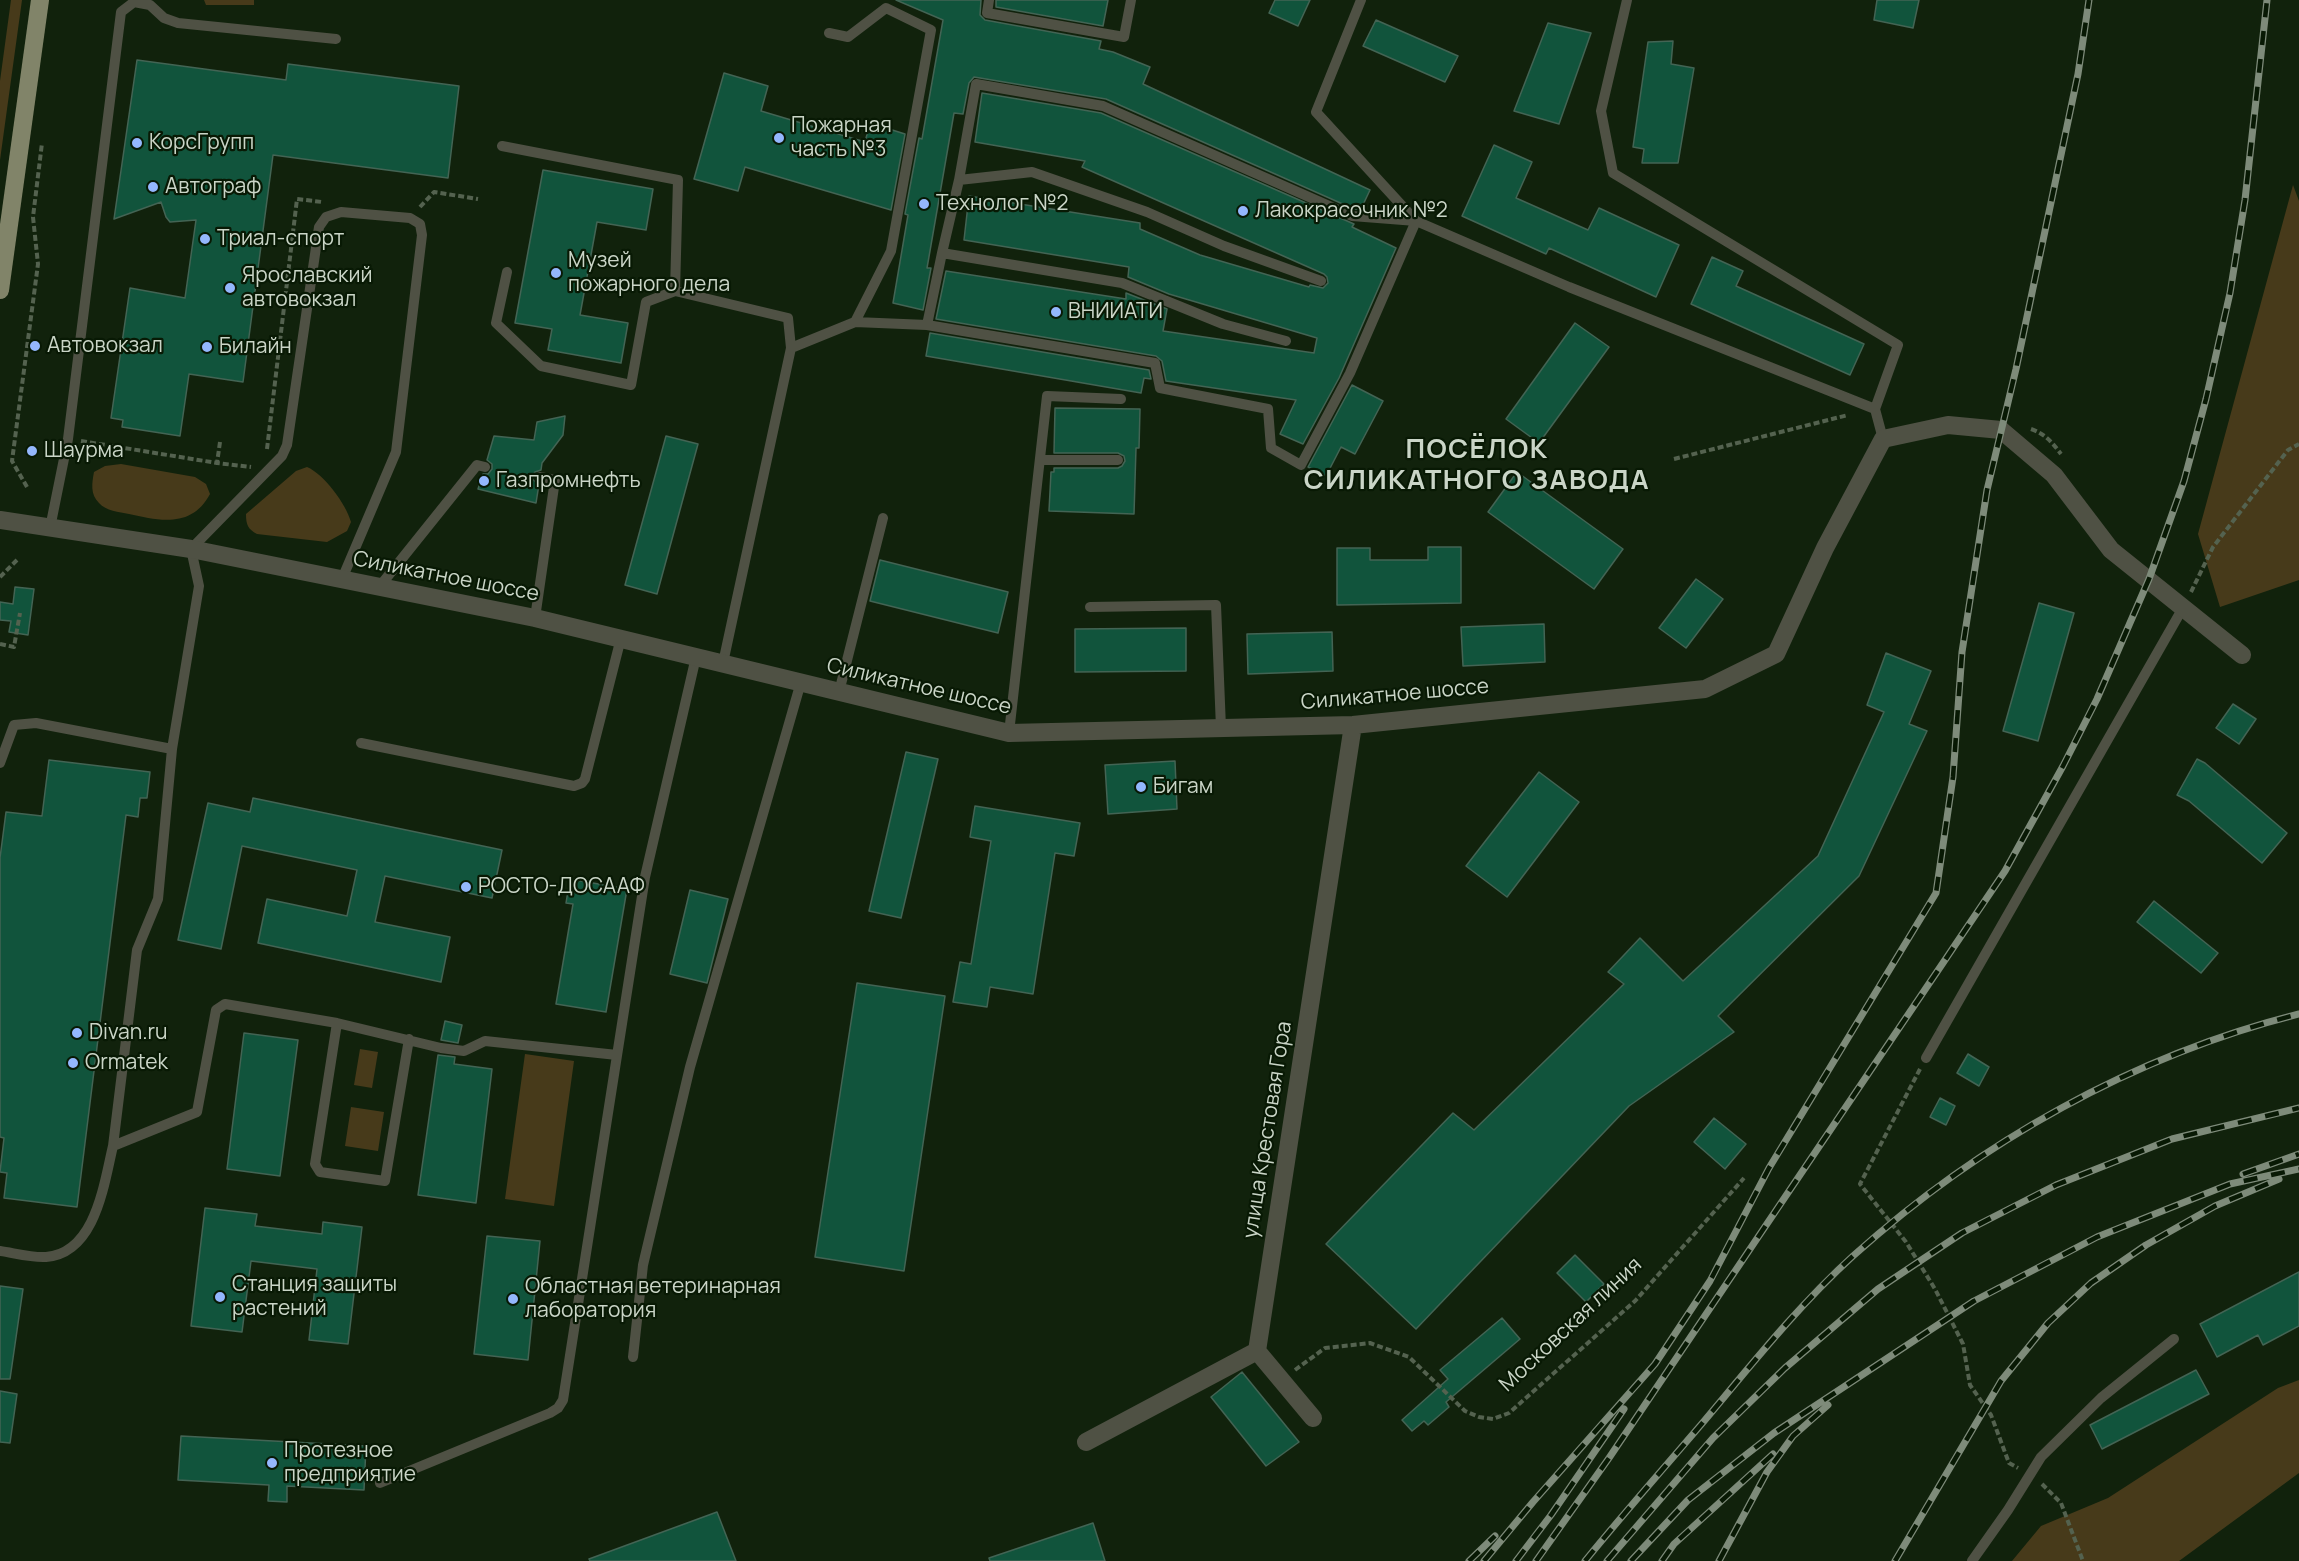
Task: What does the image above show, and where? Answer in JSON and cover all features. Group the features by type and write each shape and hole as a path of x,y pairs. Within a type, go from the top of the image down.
{"main road":[{"path":"0,290 40,0"}],"street":[{"path":"1883,440 1948,424 2001,430 2054,475 2111,550 2184,606 2242,655"},
{"name":"Силикатное шоссе","path":"0,520 191,549 535,618 1009,733 1353,725 1705,689 1776,654 1826,548 1883,440"},
{"name":"улица Крестовая Гора","path":"1257,1351 1353,725"},
{"path":"1086,1442 1257,1351 1313,1418"}],"lane":[{"path":"989,0 987,13 1124,37 1131,0"},
{"path":"1361,0 1316,111 1416,221"},
{"path":"1627,0 1601,111 1613,173 1898,345 1875,409 1883,440"},
{"path":"50,528 68,439 121,12 134,2 150,5 164,18 178,23 336,39"},
{"path":"829,33 848,37 887,4 931,30 891,251 855,322"},
{"path":"927,325 960,180 976,84 1103,106 1352,216 1416,221 1569,287 1875,409"},
{"path":"502,146 678,180 675,291"},
{"path":"960,180 1032,172 1147,212 1224,246 1321,280"},
{"path":"0,1251 47,1257 64,1251 90,1227 97,1211 113,1146 137,950 158,899 172,749 199,586 191,549 282,456 287,445 319,227 326,217 341,212 410,218 420,224 422,235 396,452 342,579"},
{"path":"791,348 855,322 927,325 1155,363 1160,388 1268,409 1271,448 1301,465 1350,373 1416,221"},
{"path":"942,253 1122,283 1224,324 1286,340"},
{"path":"507,273 496,323 542,366 631,385 646,302 675,291 788,318 791,348 723,663"},
{"path":"1009,733 1047,396 1121,399"},
{"path":"1041,460 1118,460"},
{"path":"380,586 477,465 485,467"},
{"path":"535,618 555,480 540,477"},
{"path":"839,692 883,518"},
{"path":"1090,607 1216,605 1221,728"},
{"path":"1926,1058 2184,606"},
{"path":"362,743 574,786 582,783 585,779 621,638"},
{"path":"380,1483 550,1413 558,1408 563,1400 645,877 696,657"},
{"path":"633,1357 643,1265 690,1067 801,682"},
{"path":"0,763 12,729 18,724 36,723 172,749"},
{"path":"113,1146 197,1112 216,1010 225,1004 337,1023 441,1048 464,1050 485,1041 617,1055"},
{"path":"337,1023 315,1164 320,1172 385,1181 409,1039"},
{"path":"1972,1561 2041,1457 2101,1398 2174,1339"}],"path":[{"path":"27,486 12,461 38,264 33,217 43,137"},
{"path":"1674,459 1875,409"},
{"path":"68,439 217,464 269,469"},
{"path":"217,464 220,442"},
{"path":"2184,606 2213,547 2288,450 2299,444"},
{"path":"0,577 18,560"},
{"path":"0,644 15,647 20,613"},
{"path":"1926,1058 1860,1184 1906,1242 1935,1289 1963,1344 1970,1385 1991,1415 2009,1463 2030,1475 2061,1503 2083,1561"},
{"name":"Московская линия","path":"1281,1380 1325,1348 1370,1343 1409,1357 1465,1411 1479,1417 1493,1419 1509,1413 1635,1301 1744,1178"}],"shaded area":[{"path":"11,0 22,0 0,160 0,81"},
{"path":"204,0 254,0 254,5 206,5"},
{"path":"2293,185 2299,201 2299,580 2220,607 2198,534"},
{"path":"121,464 195,477 206,484 210,494 203,505 185,517 164,520 117,512 102,506 96,500 92,484 94,472 105,466"},
{"path":"307,467 327,483 339,499 351,522 347,531 327,542 257,534 251,530 247,524 246,514 296,471"},
{"path":"360,1049 378,1052 372,1088 354,1085"},
{"path":"525,1054 574,1061 554,1206 505,1199"},
{"path":"351,1107 384,1112 378,1151 345,1146"},
{"path":"2299,1380 2299,1473 2179,1561 2012,1561 2041,1526 2108,1498 2278,1388"}],"building":[{"name":"Технолог №2","path":"896,0 981,0 980,15 985,20 1101,41 1099,49 1113,52 1150,67 1143,84 1370,190 1361,209 1354,209 1106,99 974,77 969,83 963,114 954,113 927,268 931,268 923,310 893,303 908,215 905,214 919,138 922,139 943,20"},
{"path":"996,0 1108,0 1103,26 996,7"},
{"path":"1275,0 1310,0 1298,26 1269,13"},
{"path":"1877,0 1919,0 1913,28 1874,20"},
{"path":"1376,20 1458,56 1445,82 1363,46"},
{"path":"1548,23 1591,33 1559,124 1514,111"},
{"path":"1673,41 1671,64 1694,68 1678,163 1642,163 1644,149 1633,147 1648,42"},
{"path":"137,60 286,80 288,64 459,86 448,178 273,155 243,382 189,374 180,436 122,427 123,420 111,418 130,288 185,298 196,220 170,222 161,202 114,219"},
{"name":"Пожарная часть №3","path":"724,73 768,86 761,111 865,142 870,123 905,134 891,210 745,167 738,191 694,179"},
{"path":"982,93 1101,113 1354,224 1352,227 1396,248 1339,378 1303,444 1280,434 1296,400 1166,381 1162,361 1156,356 936,319 946,271 1126,299 1126,293 1167,309 1163,331 1314,353 1317,338 1169,294 1128,277 1129,267 964,240 969,196 1140,223 1140,229 1200,255 1309,287 1310,285 1323,288 1328,283 1324,274 1082,167 1085,161 975,142"},
{"path":"1494,145 1532,162 1516,198 1588,230 1599,208 1679,245 1656,297 1549,248 1546,254 1462,216"},
{"name":"Музей пожарного дела","path":"543,170 653,189 646,230 597,222 580,315 628,323 621,363 548,350 552,329 515,323"},
{"path":"1712,257 1743,271 1736,286 1864,344 1850,375 1691,304"},
{"path":"1575,323 1609,347 1539,443 1506,419"},
{"path":"930,333 1149,370 1151,379 1144,378 1141,393 926,356"},
{"path":"1352,385 1383,401 1355,454 1341,447 1326,476 1308,467"},
{"path":"1055,408 1140,409 1134,514 1049,511 1051,472 1054,472 1054,468 1118,468 1125,461 1124,456 1118,453 1054,453"},
{"path":"565,416 563,435 542,463 541,470 533,475 533,480 539,484 536,503 478,489 483,474 488,474 492,469 492,464 487,460 494,436 534,440 537,422"},
{"path":"666,436 698,444 657,594 625,585"},
{"path":"1517,472 1623,549 1594,589 1488,512"},
{"path":"1428,547 1461,547 1461,603 1337,605 1337,548 1370,548 1370,560 1428,560"},
{"path":"880,560 1008,592 998,633 870,601"},
{"path":"1696,579 1723,599 1686,648 1659,628"},
{"path":"15,587 34,589 28,635 9,632 11,621 0,620 0,602 13,604"},
{"path":"2039,603 2074,613 2038,741 2003,731"},
{"path":"1544,624 1545,662 1463,666 1461,627"},
{"path":"1186,628 1186,671 1075,672 1075,629"},
{"path":"1332,632 1333,671 1248,674 1247,634"},
{"path":"1886,653 1931,671 1909,724 1927,731 1859,876 1718,1016 1734,1032 1629,1106 1416,1329 1326,1244 1453,1113 1474,1130 1624,984 1608,972 1640,938 1683,981 1818,856 1884,712 1867,705"},
{"path":"2233,704 2256,719 2239,744 2216,728"},
{"path":"906,752 938,759 901,918 869,911"},
{"path":"2197,759 2205,763 2287,833 2262,863 2189,801 2177,795"},
{"path":"49,760 150,772 147,798 140,798 138,817 126,815 77,1207 4,1198 7,1173 0,1172 4,1138 0,1137 0,858 6,812 42,816"},
{"name":"Бигам","path":"1175,761 1177,809 1108,814 1105,765"},
{"path":"1539,772 1579,802 1507,897 1466,866"},
{"name":"РОСТО-ДОСААФ","path":"253,798 502,850 492,898 385,876 375,922 450,937 441,982 258,943 267,899 347,916 357,870 242,846 221,949 178,940 208,803 250,812"},
{"path":"975,806 1080,823 1074,856 1055,853 1033,994 990,987 987,1007 953,1002 960,962 971,964 991,841 970,837"},
{"path":"570,879 627,889 606,1012 556,1004 573,904 566,903"},
{"path":"690,890 728,899 707,983 670,974"},
{"path":"2154,901 2218,953 2201,973 2137,922"},
{"path":"857,983 945,996 904,1271 815,1257"},
{"path":"445,1021 462,1025 458,1043 441,1040"},
{"path":"244,1033 298,1040 280,1176 227,1169"},
{"path":"1968,1054 1989,1067 1979,1086 1957,1073"},
{"path":"438,1055 455,1057 454,1064 492,1069 476,1203 418,1195"},
{"path":"1940,1098 1955,1106 1946,1125 1930,1117"},
{"path":"1714,1118 1746,1144 1725,1169 1694,1142"},
{"name":"Станция защиты растений","path":"205,1208 257,1214 255,1226 322,1234 323,1222 362,1227 348,1344 309,1340 317,1269 251,1261 242,1332 191,1326"},
{"path":"487,1236 540,1241 528,1360 474,1354"},
{"path":"1575,1255 1604,1284 1586,1302 1557,1273"},
{"path":"2299,1272 2299,1326 2263,1345 2258,1335 2217,1357 2200,1324"},
{"path":"0,1286 23,1289 10,1379 0,1379"},
{"path":"1502,1318 1520,1339 1446,1402 1449,1407 1428,1425 1424,1421 1412,1431 1402,1420 1448,1379 1440,1370"},
{"path":"2196,1370 2209,1394 2102,1449 2090,1425"},
{"path":"1242,1372 1299,1442 1266,1466 1211,1397"},
{"path":"0,1391 17,1394 10,1443 0,1442"},
{"name":"Протезное предприятие","path":"181,1436 366,1446 364,1490 287,1486 287,1502 268,1501 269,1485 178,1480"},
{"path":"717,1512 736,1561 590,1561 589,1559"},
{"path":"1093,1523 1105,1561 990,1561 989,1558"}],"railway":[{"path":"1484,1561 1655,1364 1710,1281 1769,1168 1936,893 1953,777 1962,652 1987,490 2016,369 2078,74 2089,0"},
{"path":"1536,1561 1609,1458 2005,871 2097,699 2149,579 2184,481 2206,399 2230,293 2245,200 2267,0"},
{"path":"1585,1561 1794,1315 1853,1256 1902,1215 1953,1176 2006,1140 2118,1079 2237,1032 2299,1014"},
{"path":"1607,1561 1713,1438 1785,1368 1878,1289 1962,1233 2056,1185 2172,1139 2299,1108"},
{"path":"2243,1174 2299,1154"},
{"path":"1631,1561 1688,1500 1774,1433 1974,1301 2097,1237 2230,1184 2299,1169"},
{"path":"1895,1561 2001,1381 2048,1323 2091,1283 2146,1245 2215,1206 2279,1179"},
{"path":"1719,1561 1767,1472 1793,1436 1828,1405"},
{"path":"1516,1561 1551,1515 1624,1409"},
{"path":"1662,1561 1674,1544 1773,1454"},
{"path":"1469,1561 1495,1536"}],"place":[{"name":"Пожарная часть №3","path":"779,138"},
{"name":"КорсГрупп","path":"137,143"},
{"name":"Автограф","path":"153,187"},
{"name":"Технолог №2","path":"924,204"},
{"name":"Лакокрасочник №2","path":"1243,211"},
{"name":"Триал-спорт","path":"205,239"},
{"name":"Музей пожарного дела","path":"556,273"},
{"name":"Ярославский автовокзал","path":"230,288"},
{"name":"ВНИИАТИ","path":"1056,312"},
{"name":"Автовокзал","path":"35,346"},
{"name":"Билайн","path":"207,347"},
{"name":"Шаурма","path":"32,451"},
{"name":"Газпромнефть","path":"484,481"},
{"name":"Бигам","path":"1141,787"},
{"name":"РОСТО-ДОСААФ","path":"466,887"},
{"name":"Divan.ru","path":"77,1033"},
{"name":"Ormatek","path":"73,1063"},
{"name":"Станция защиты растений","path":"220,1297"},
{"name":"Областная ветеринарная лаборатория","path":"513,1299"},
{"name":"Протезное предприятие","path":"272,1463"}],"district":[{"name":"ПОСЁЛОК СИЛИКАТНОГО ЗАВОДА","path":"1477,466"}]}
